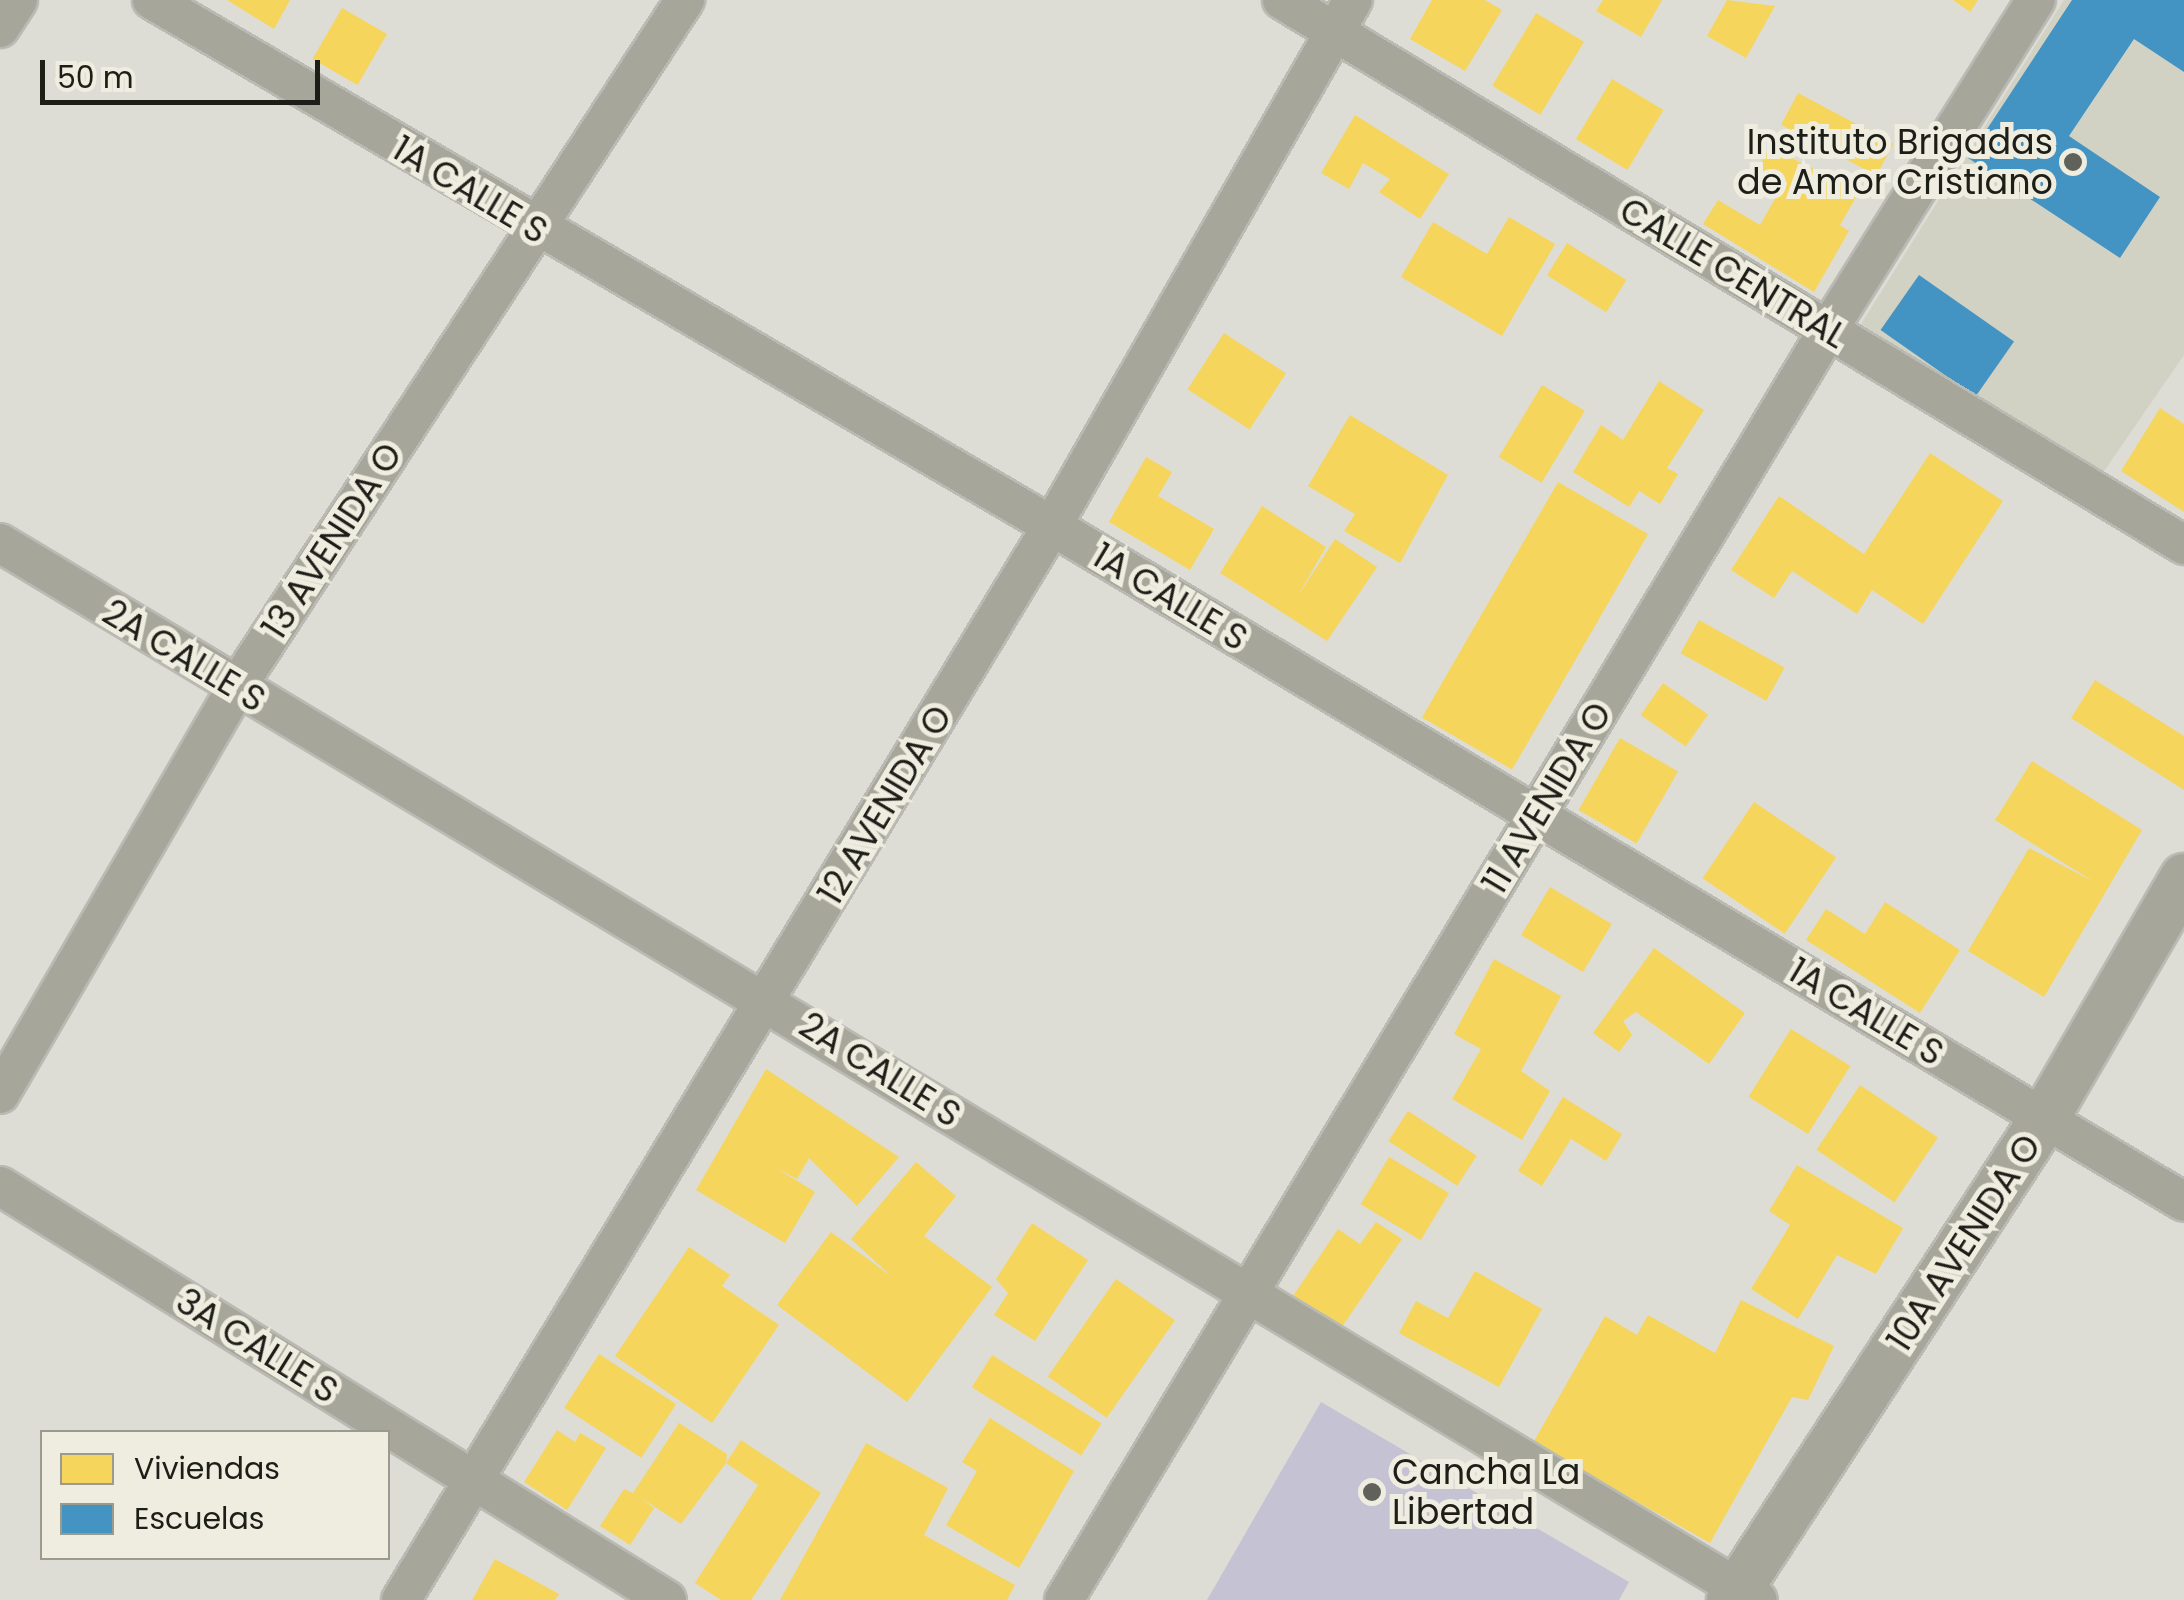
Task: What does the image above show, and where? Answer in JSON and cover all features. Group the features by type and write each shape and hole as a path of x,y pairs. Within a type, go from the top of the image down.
{"street":[{"path":"0,28 18,0"},
{"name":"1A CALLE S","path":"152,0 536,230 1052,526 2184,1202"},
{"name":"13 AVENIDA O","path":"0,1094 236,688 685,0"},
{"name":"CALLE CENTRAL","path":"1282,0 1343,16 1828,330 2184,545"},
{"name":"11 AVENIDA O","path":"1064,1600 1828,330 2036,0"},
{"name":"12 AVENIDA O","path":"401,1600 1052,526 1343,16"},
{"name":"2A CALLE S","path":"0,543 236,688 768,1000 1244,1297 1743,1596"},
{"name":"10A AVENIDA O","path":"1743,1596 2044,1119 2184,878"},
{"name":"3A CALLE S","path":"0,1186 667,1600"}],"shaded area":[{"name":"Instituto Brigadas de Amor Cristiano","path":"2064,0 2184,0 2184,355 2100,477 1861,324"},
{"name":"Cancha La Libertad","path":"1321,1402 1629,1582 1619,1600 1207,1600"}],"building: Viviendas":[{"path":"227,0 290,0 274,29"},
{"path":"1432,0 1485,0 1502,10 1465,71 1410,39"},
{"path":"1603,0 1662,0 1641,37 1596,11"},
{"path":"1727,0 1775,6 1746,58 1707,36"},
{"path":"1953,0 1978,0 1970,12"},
{"path":"342,8 387,34 358,85 312,59"},
{"path":"1536,13 1584,42 1540,115 1492,86"},
{"path":"1612,79 1663,110 1627,170 1576,139"},
{"path":"1798,93 1893,144 1876,175 1781,125"},
{"path":"1355,115 1449,174 1420,219 1379,192 1390,179 1363,163 1349,189 1321,173"},
{"path":"1770,147 1859,192 1840,225 1849,231 1814,292 1703,224 1718,200 1760,225 1780,190 1754,175"},
{"path":"1509,217 1555,244 1502,336 1401,277 1433,222 1487,254"},
{"path":"1567,243 1626,280 1606,312 1547,275"},
{"path":"1224,333 1286,373 1250,429 1188,389"},
{"path":"1659,381 1704,410 1667,468 1678,474 1660,504 1639,491 1629,507 1573,472 1601,425 1623,440"},
{"path":"1542,385 1585,411 1542,483 1499,457"},
{"path":"2160,408 2184,424 2184,512 2121,471"},
{"path":"1350,415 1448,475 1400,563 1344,531 1355,514 1308,486"},
{"path":"1930,453 2003,501 1923,624 1872,590 1857,614 1792,571 1774,598 1731,570 1779,496 1864,554"},
{"path":"1146,457 1172,472 1158,496 1214,529 1190,570 1109,522"},
{"path":"1558,482 1648,534 1512,770 1422,718"},
{"path":"1262,506 1326,547 1297,597 1335,539 1377,567 1327,641 1220,573"},
{"path":"1699,620 1785,668 1766,701 1681,653"},
{"path":"2095,680 2184,736 2184,790 2071,718"},
{"path":"1663,683 1708,715 1686,746 1641,715"},
{"path":"1620,738 1678,772 1637,843 1578,810"},
{"path":"2032,761 2142,830 2044,997 1968,951 2029,848 2094,882 1995,820"},
{"path":"1754,802 1836,857 1785,934 1703,878"},
{"path":"1550,887 1612,924 1583,972 1521,935"},
{"path":"1885,902 1960,950 1920,1013 1806,940 1826,909 1865,934"},
{"path":"1654,948 1745,1013 1709,1064 1636,1012 1623,1021 1632,1035 1619,1052 1593,1033"},
{"path":"1494,959 1561,996 1521,1071 1550,1091 1522,1140 1452,1099 1481,1049 1454,1034"},
{"path":"1791,1029 1850,1066 1808,1134 1749,1097"},
{"path":"766,1069 899,1157 857,1206 809,1158 797,1179 773,1166 815,1192 785,1243 696,1190"},
{"path":"1860,1085 1938,1138 1894,1202 1816,1150"},
{"path":"1563,1097 1622,1134 1606,1161 1571,1139 1542,1186 1518,1171"},
{"path":"1408,1111 1477,1156 1457,1186 1388,1141"},
{"path":"1389,1157 1449,1193 1421,1240 1361,1204"},
{"path":"916,1162 956,1196 924,1236 992,1287 907,1402 777,1305 831,1232 891,1276 851,1239"},
{"path":"1797,1165 1903,1228 1876,1274 1837,1255 1798,1319 1751,1289 1790,1225 1769,1211"},
{"path":"1376,1222 1402,1239 1337,1334 1289,1302 1338,1229 1360,1244"},
{"path":"1032,1223 1088,1260 1035,1341 994,1315 1008,1293 996,1279"},
{"path":"689,1247 730,1275 722,1286 779,1325 712,1423 615,1356"},
{"path":"1475,1271 1542,1309 1499,1387 1399,1333 1416,1301 1448,1318"},
{"path":"1116,1279 1175,1320 1107,1418 1048,1376"},
{"path":"1741,1300 1834,1346 1808,1400 1792,1397 1710,1543 1533,1443 1605,1316 1637,1335 1648,1315 1715,1353"},
{"path":"599,1354 676,1404 641,1458 564,1408"},
{"path":"992,1355 1101,1423 1081,1456 972,1387"},
{"path":"990,1418 1074,1471 1019,1568 946,1525 977,1471 962,1462"},
{"path":"679,1423 727,1454 726,1463 681,1524 641,1498 654,1508 630,1545 600,1526 624,1489 633,1493"},
{"path":"557,1430 575,1442 580,1433 606,1448 567,1510 524,1482"},
{"path":"741,1440 821,1493 751,1600 721,1600 695,1583 758,1485 726,1463"},
{"path":"866,1443 948,1488 924,1535 1015,1585 1007,1600 780,1600"},
{"path":"495,1559 559,1594 555,1600 472,1600"}],"building: Escuelas":[{"path":"2072,0 2184,0 2184,72 2134,39 2069,136 2160,197 2120,258 1968,158"},
{"path":"1919,275 2014,342 1976,396 1881,330"}],"place":[{"name":"Instituto Brigadas de Amor Cristiano","path":"2073,162"},
{"name":"Cancha La Libertad","path":"1372,1492"}]}
